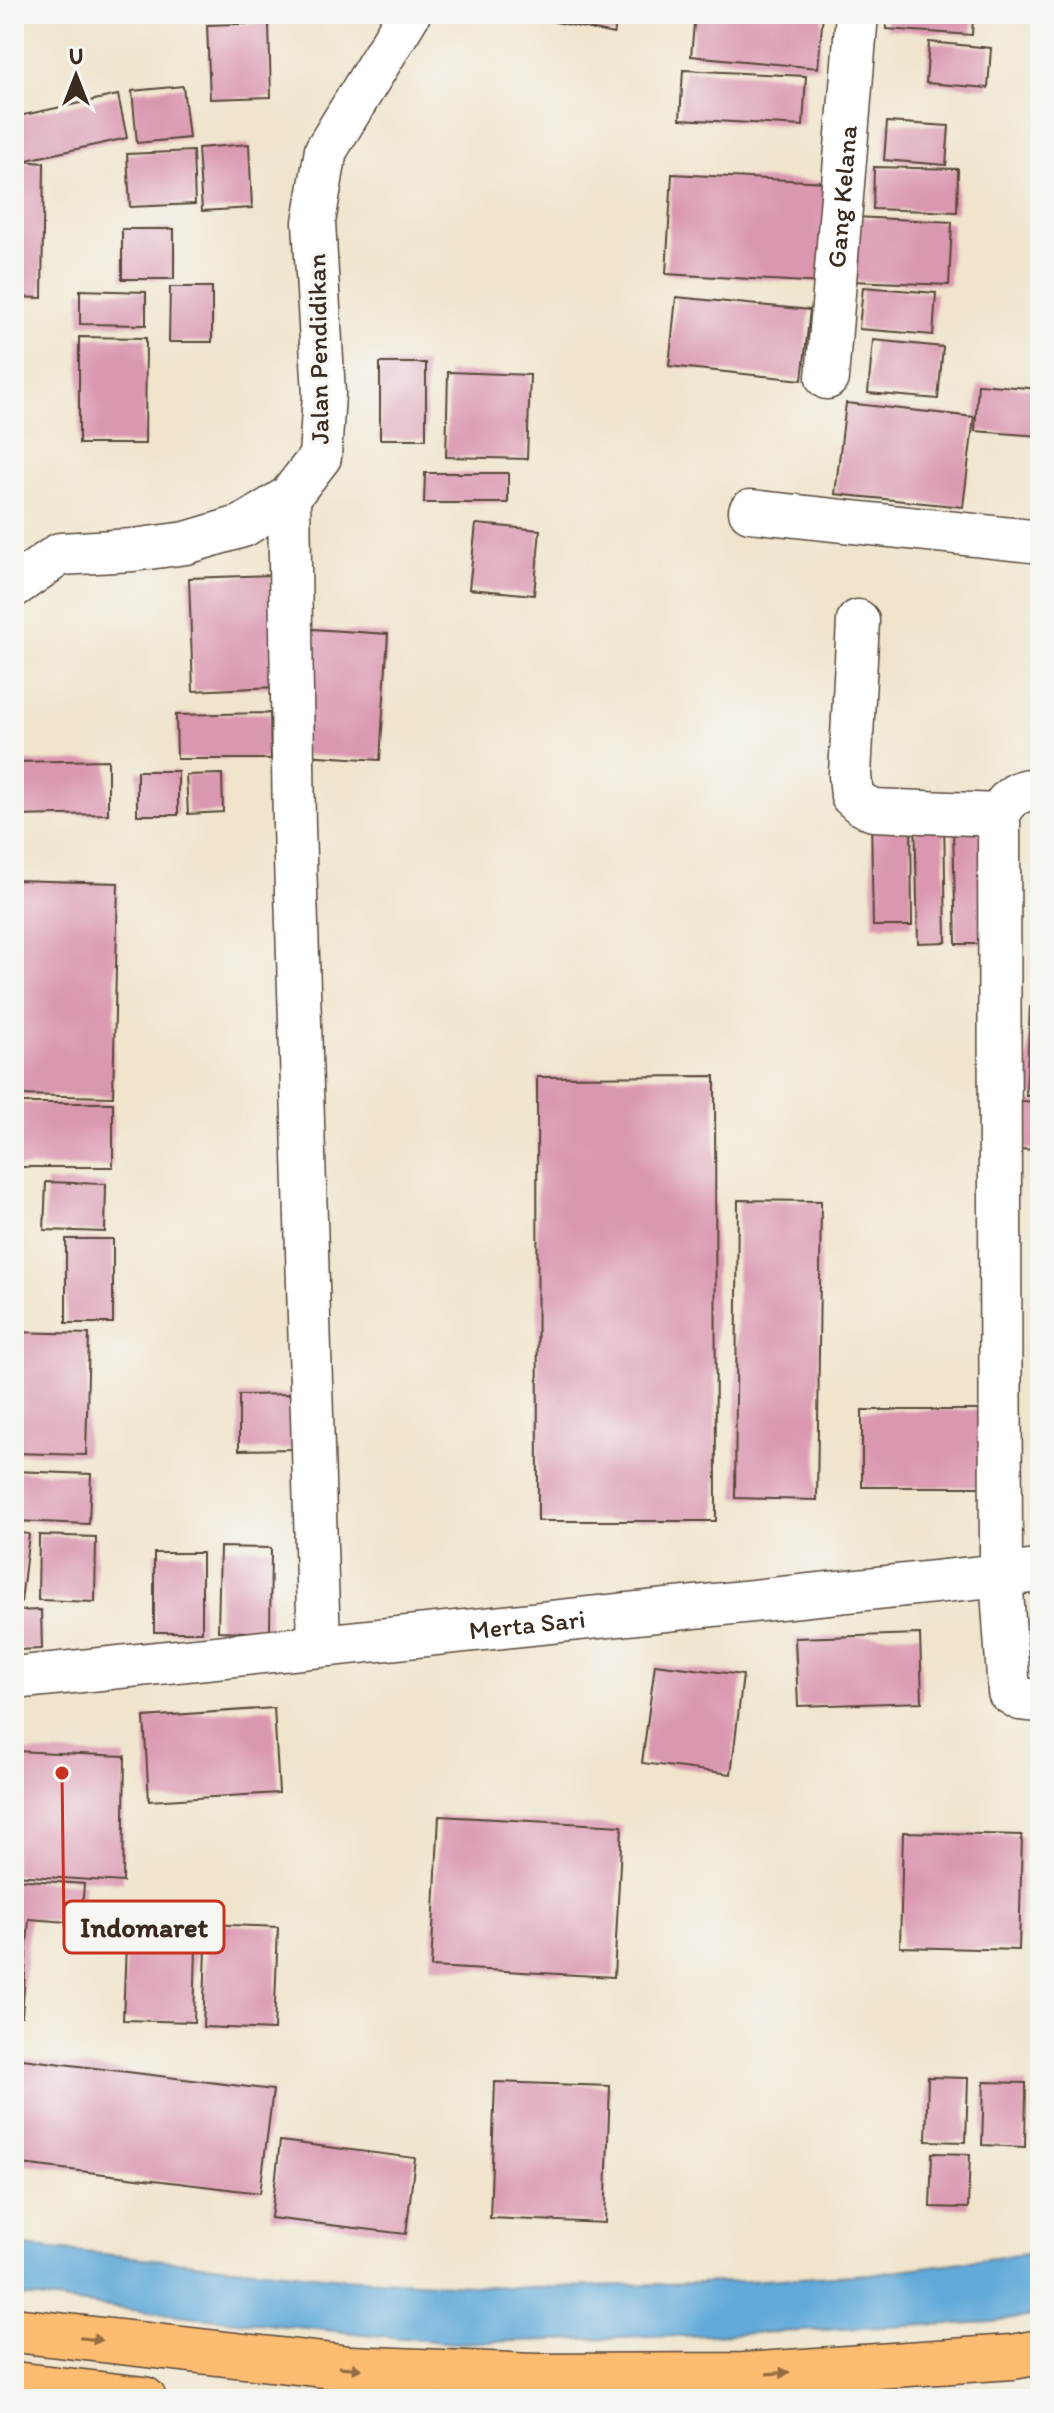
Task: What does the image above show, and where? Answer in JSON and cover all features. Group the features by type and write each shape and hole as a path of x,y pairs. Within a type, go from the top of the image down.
{"highway":[{"path":"14,2330 350,2368 534,2376 743,2375 1012,2357 1040,2352"},
{"path":"14,2384 144,2399"}],"street":[{"name":"Jalan Pendidikan","path":"14,586 60,554 186,543 243,526 289,497 320,457 324,394 314,222 326,150 409,14"},
{"name":"Gang Kelana","path":"827,378 857,14"},
{"path":"289,497 294,826 319,1645"},
{"path":"750,511 1040,542"},
{"path":"858,621 850,775 852,796 873,810 999,815"},
{"path":"1040,789 1014,794 999,815 1021,1573 1009,1692 1020,1699 1040,1701"},
{"name":"Merta Sari","path":"14,1678 1021,1573"}],"water":[{"path":"14,2245 343,2278 526,2288 869,2274 1040,2252 1040,2315 994,2322 452,2343 14,2295"}],"building":[{"path":"517,14 618,14 614,34"},
{"path":"695,14 823,14 818,68 691,56"},
{"path":"886,14 973,14 972,35 886,29"},
{"path":"269,23 271,97 210,99 207,25"},
{"path":"929,42 991,48 988,88 926,83"},
{"path":"683,70 806,76 803,126 680,119"},
{"path":"183,86 189,138 137,143 132,91"},
{"path":"118,95 127,138 22,161 44,163 42,298 14,297 14,117"},
{"path":"887,122 949,126 946,165 884,160"},
{"path":"249,144 252,208 202,211 198,148"},
{"path":"193,151 195,204 130,207 127,154"},
{"path":"874,167 958,169 957,212 873,209"},
{"path":"672,174 828,182 823,283 666,274"},
{"path":"855,217 952,222 949,285 852,281"},
{"path":"122,229 174,229 174,279 122,279"},
{"path":"170,287 212,287 212,342 169,342"},
{"path":"863,287 936,293 933,335 859,329"},
{"path":"80,290 146,292 146,325 80,324"},
{"path":"676,297 810,310 802,380 669,366"},
{"path":"79,337 146,338 145,444 79,444"},
{"path":"873,340 943,347 938,399 868,393"},
{"path":"380,363 426,363 426,439 380,439"},
{"path":"448,372 530,375 527,459 446,457"},
{"path":"978,384 1040,389 1040,436 975,431"},
{"path":"846,403 974,417 963,507 835,494"},
{"path":"425,473 508,473 508,503 424,503"},
{"path":"476,524 540,530 534,595 469,589"},
{"path":"271,575 276,687 193,691 189,578"},
{"path":"312,629 388,634 380,760 304,755"},
{"path":"270,713 271,759 177,759 176,715"},
{"path":"108,760 108,814 14,816 14,762"},
{"path":"137,771 178,771 178,815 137,815"},
{"path":"222,774 223,812 188,814 186,775"},
{"path":"911,812 912,926 873,926 871,818"},
{"path":"944,814 946,942 918,943 915,815"},
{"path":"982,827 985,944 956,944 953,828"},
{"path":"14,880 118,883 113,1097 14,1095"},
{"path":"1030,1007 1040,1007 1040,1096 1026,1096"},
{"path":"715,1076 716,1521 538,1521 537,1077"},
{"path":"1020,1101 1040,1102 1040,1150 1017,1149"},
{"path":"14,1103 113,1103 113,1167 14,1167"},
{"path":"46,1182 106,1184 105,1232 44,1230"},
{"path":"738,1200 821,1201 817,1500 735,1498"},
{"path":"66,1239 113,1239 113,1323 66,1323"},
{"path":"14,1332 89,1334 86,1455 14,1453"},
{"path":"291,1394 292,1449 239,1450 239,1395"},
{"path":"862,1410 989,1410 989,1487 862,1487"},
{"path":"14,1471 91,1474 89,1524 14,1521"},
{"path":"14,1532 29,1534 21,1602 14,1601"},
{"path":"39,1535 96,1537 95,1602 38,1600"},
{"path":"220,1547 271,1548 270,1633 218,1631"},
{"path":"154,1553 202,1553 202,1632 154,1632"},
{"path":"41,1610 42,1649 14,1650 14,1611"},
{"path":"920,1634 922,1702 798,1706 795,1638"},
{"path":"655,1664 743,1675 731,1774 642,1763"},
{"path":"274,1708 279,1793 149,1801 144,1717"},
{"path":"14,1751 125,1756 123,1882 14,1875"},
{"path":"439,1816 622,1826 614,1977 431,1967"},
{"path":"903,1832 1022,1835 1019,1950 900,1947"},
{"path":"14,1879 84,1884 81,1923 29,1919 22,2016 14,2015"},
{"path":"207,1924 278,1927 274,2030 203,2027"},
{"path":"126,1944 196,1947 194,2022 123,2020"},
{"path":"14,2058 273,2090 260,2193 14,2163"},
{"path":"928,2077 968,2078 966,2142 926,2141"},
{"path":"495,2082 610,2086 605,2223 490,2218"},
{"path":"984,2082 1026,2083 1025,2147 982,2145"},
{"path":"280,2141 415,2158 406,2234 271,2218"},
{"path":"932,2153 970,2154 968,2208 930,2207"}],"place":[{"name":"Indomaret","path":"62,1773"}]}
